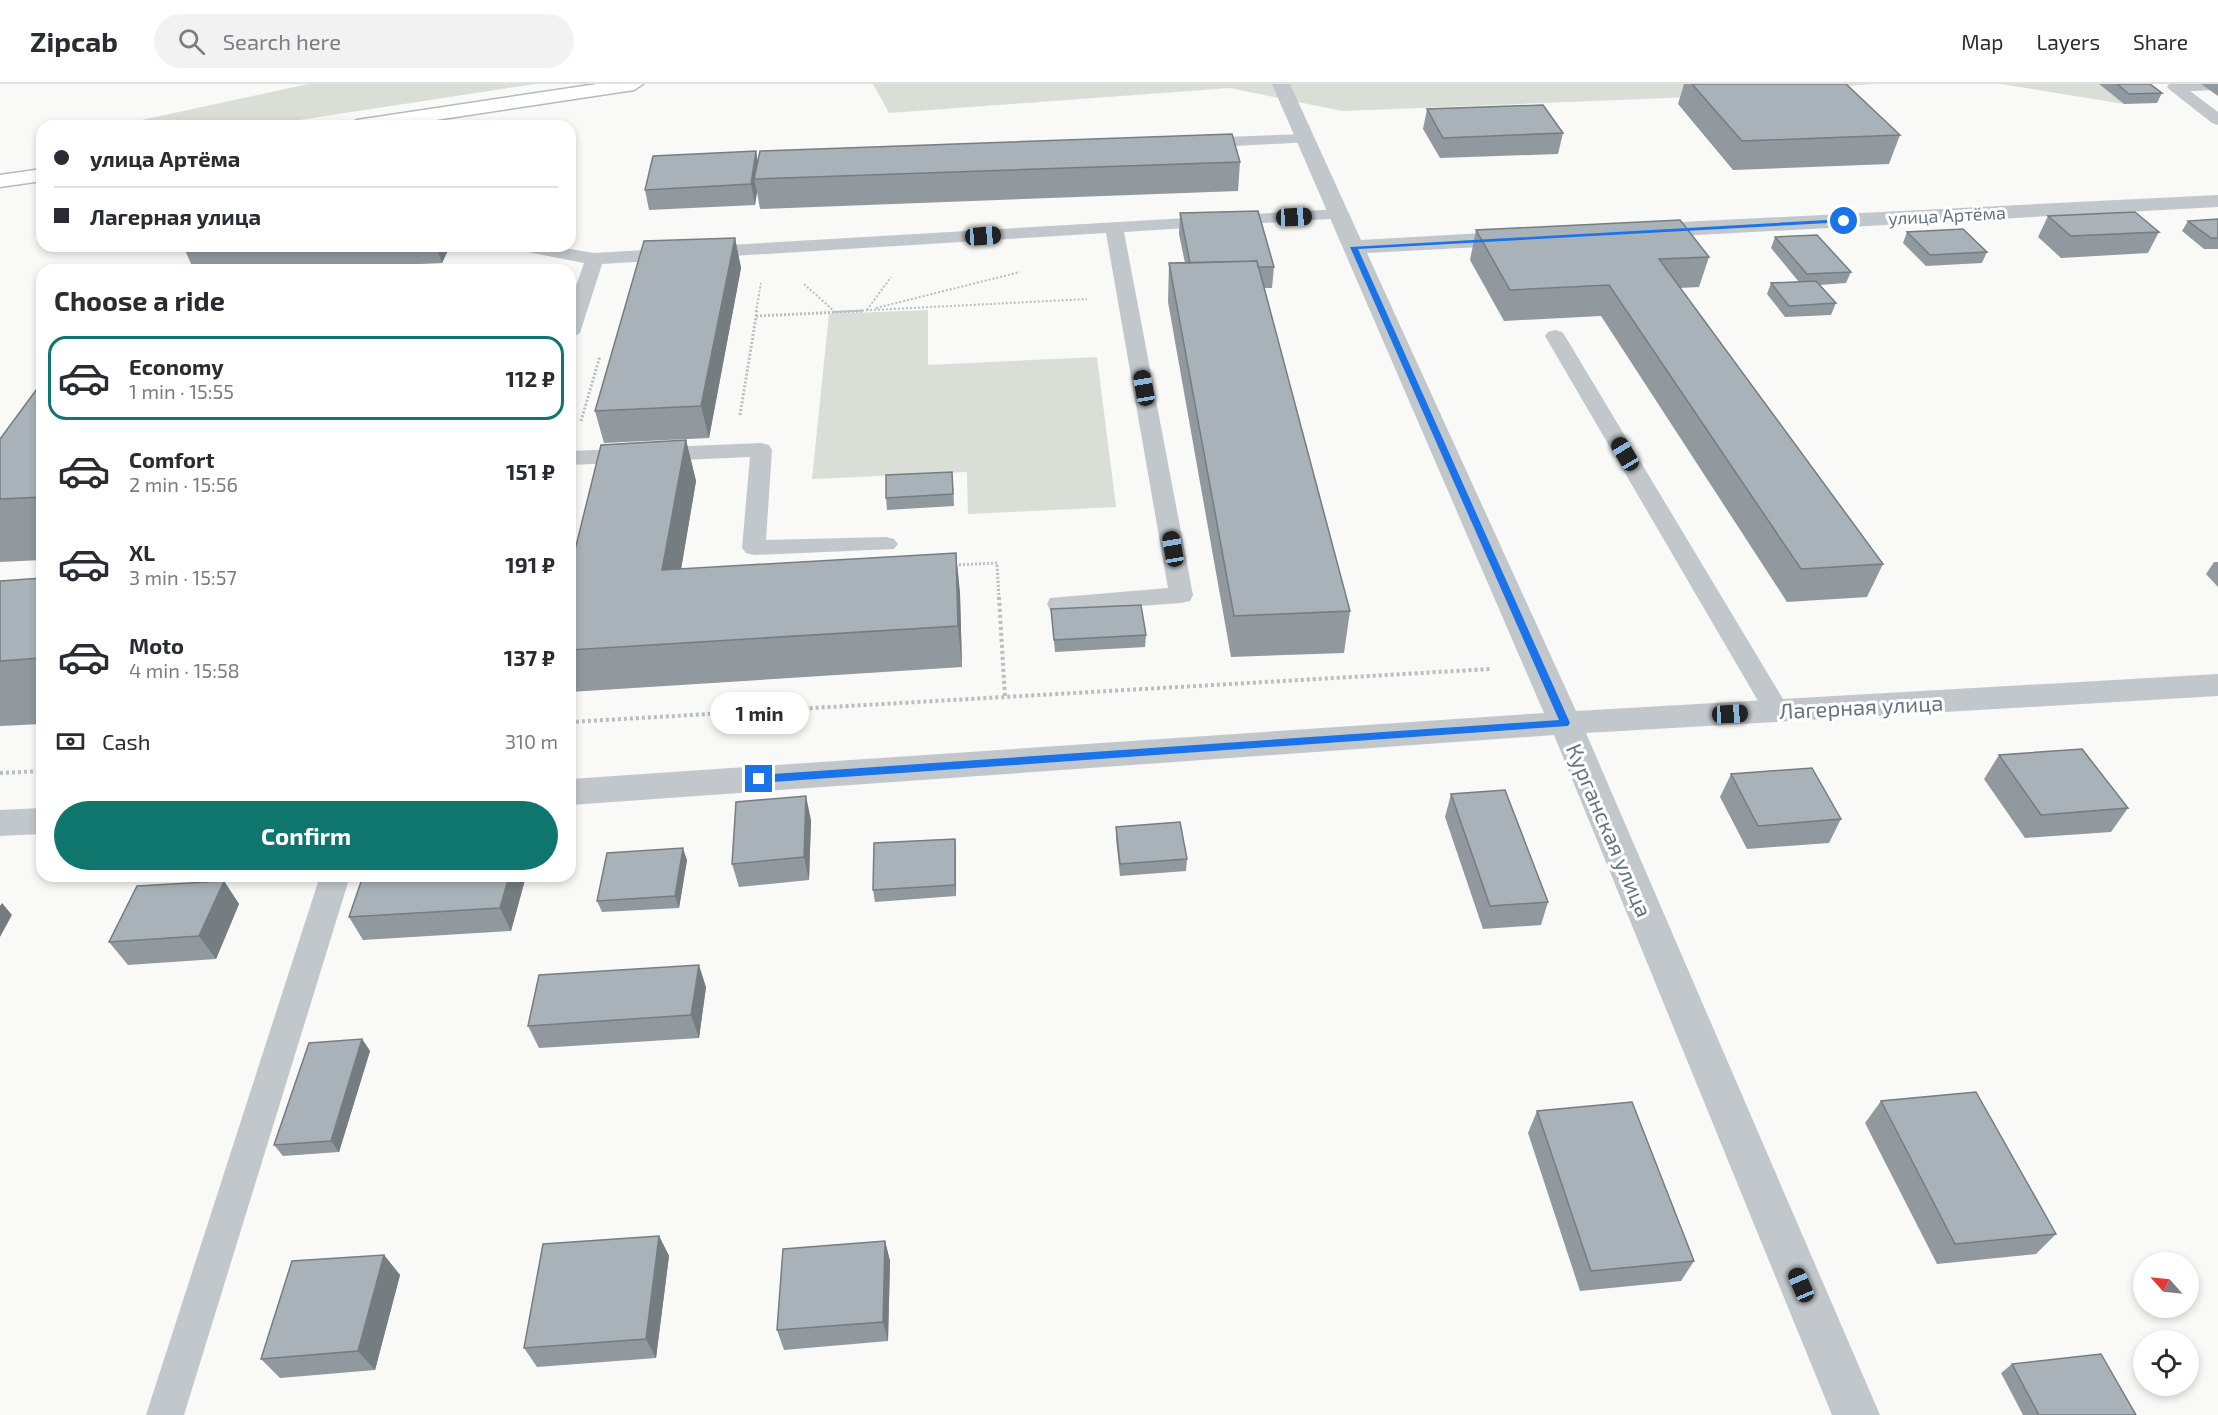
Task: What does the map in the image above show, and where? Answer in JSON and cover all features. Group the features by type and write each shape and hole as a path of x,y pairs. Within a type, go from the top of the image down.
{"main road":[{"path":"397,120 634,84"},
{"path":"0,181 36,176"}],"street":[{"name":"Курганская улица","path":"1281,84 1565,723 1856,1415"},
{"name":"улица Артёма","path":"1626,232 2218,201"},
{"path":"1353,247 1543,237"},
{"name":"Лагерная улица","path":"576,792 1565,723 2218,685"},
{"path":"0,823 36,821"}],"lane":[{"path":"2218,85 2175,87 2218,120"},
{"path":"1176,144 1305,139"},
{"path":"555,252 594,259 1339,214"},
{"path":"1059,604 1181,595 1114,228"},
{"path":"576,314 594,259"},
{"path":"1555,336 1777,711"},
{"path":"576,458 761,450 754,548 886,544"},
{"path":"165,1415 333,882"}],"path":[{"path":"866,310 1026,270"},
{"path":"756,316 1127,297"},
{"path":"950,565 997,563 1005,697"},
{"path":"576,722 1540,666"},
{"path":"0,773 36,771"}],"shaded area":[{"path":"308,84 535,84 299,120 142,120"},
{"path":"873,84 1874,84 1717,96 1342,111 1230,88 889,113"},
{"path":"2001,84 2099,84 2124,104"},
{"path":"928,310 928,365 1097,357 1116,507 968,514 967,472 812,479 829,314"}],"building":[{"path":"1692,84 1846,84 1900,135 1742,141"},
{"path":"2117,84 2150,84 2162,93 2129,94"},
{"path":"1543,105 1563,133 1443,138 1427,109"},
{"path":"1232,134 1240,162 754,179 760,151"},
{"path":"756,151 751,184 645,190 653,156"},
{"path":"1258,211 1274,267 1258,267 1257,261 1190,263 1180,213"},
{"path":"2135,212 2159,232 2071,236 2048,216"},
{"path":"2218,219 2218,238 2211,238 2188,221"},
{"path":"1680,220 1709,257 1659,259 1883,564 1801,569 1609,285 1510,290 1476,230"},
{"path":"1963,229 1987,252 1930,255 1907,232"},
{"path":"1817,235 1851,272 1807,274 1775,237"},
{"path":"735,238 701,406 595,411 644,241"},
{"path":"1257,261 1350,611 1234,616 1169,263"},
{"path":"1816,281 1836,303 1789,306 1771,283"},
{"path":"36,390 36,497 0,499 0,439"},
{"path":"686,440 662,570 956,553 958,626 576,650 576,546 601,445"},
{"path":"952,472 953,494 886,498 886,475"},
{"path":"36,578 36,658 0,661 0,581"},
{"path":"1141,605 1146,635 1054,640 1051,609"},
{"path":"2082,749 2128,808 2041,815 1999,755"},
{"path":"1812,768 1841,819 1758,826 1731,774"},
{"path":"1505,790 1548,902 1490,906 1451,794"},
{"path":"806,796 804,857 732,864 736,802"},
{"path":"1180,822 1187,859 1120,864 1116,827"},
{"path":"955,839 955,885 873,890 874,843"},
{"path":"683,848 675,896 597,901 607,853"},
{"path":"224,882 199,936 109,942 137,886"},
{"path":"361,882 507,882 500,908 349,917"},
{"path":"699,965 691,1015 528,1026 539,975"},
{"path":"362,1039 331,1141 274,1145 309,1043"},
{"path":"1976,1092 2056,1234 1955,1244 1881,1101"},
{"path":"1632,1102 1694,1261 1591,1271 1537,1111"},
{"path":"659,1236 646,1339 524,1348 543,1244"},
{"path":"885,1241 883,1322 777,1330 783,1249"},
{"path":"384,1255 358,1351 261,1359 292,1261"},
{"path":"2101,1354 2136,1415 2039,1415 2012,1364"}],"route":[{"path":"759,779 1565,723 1353,247 1844,221"}]}
